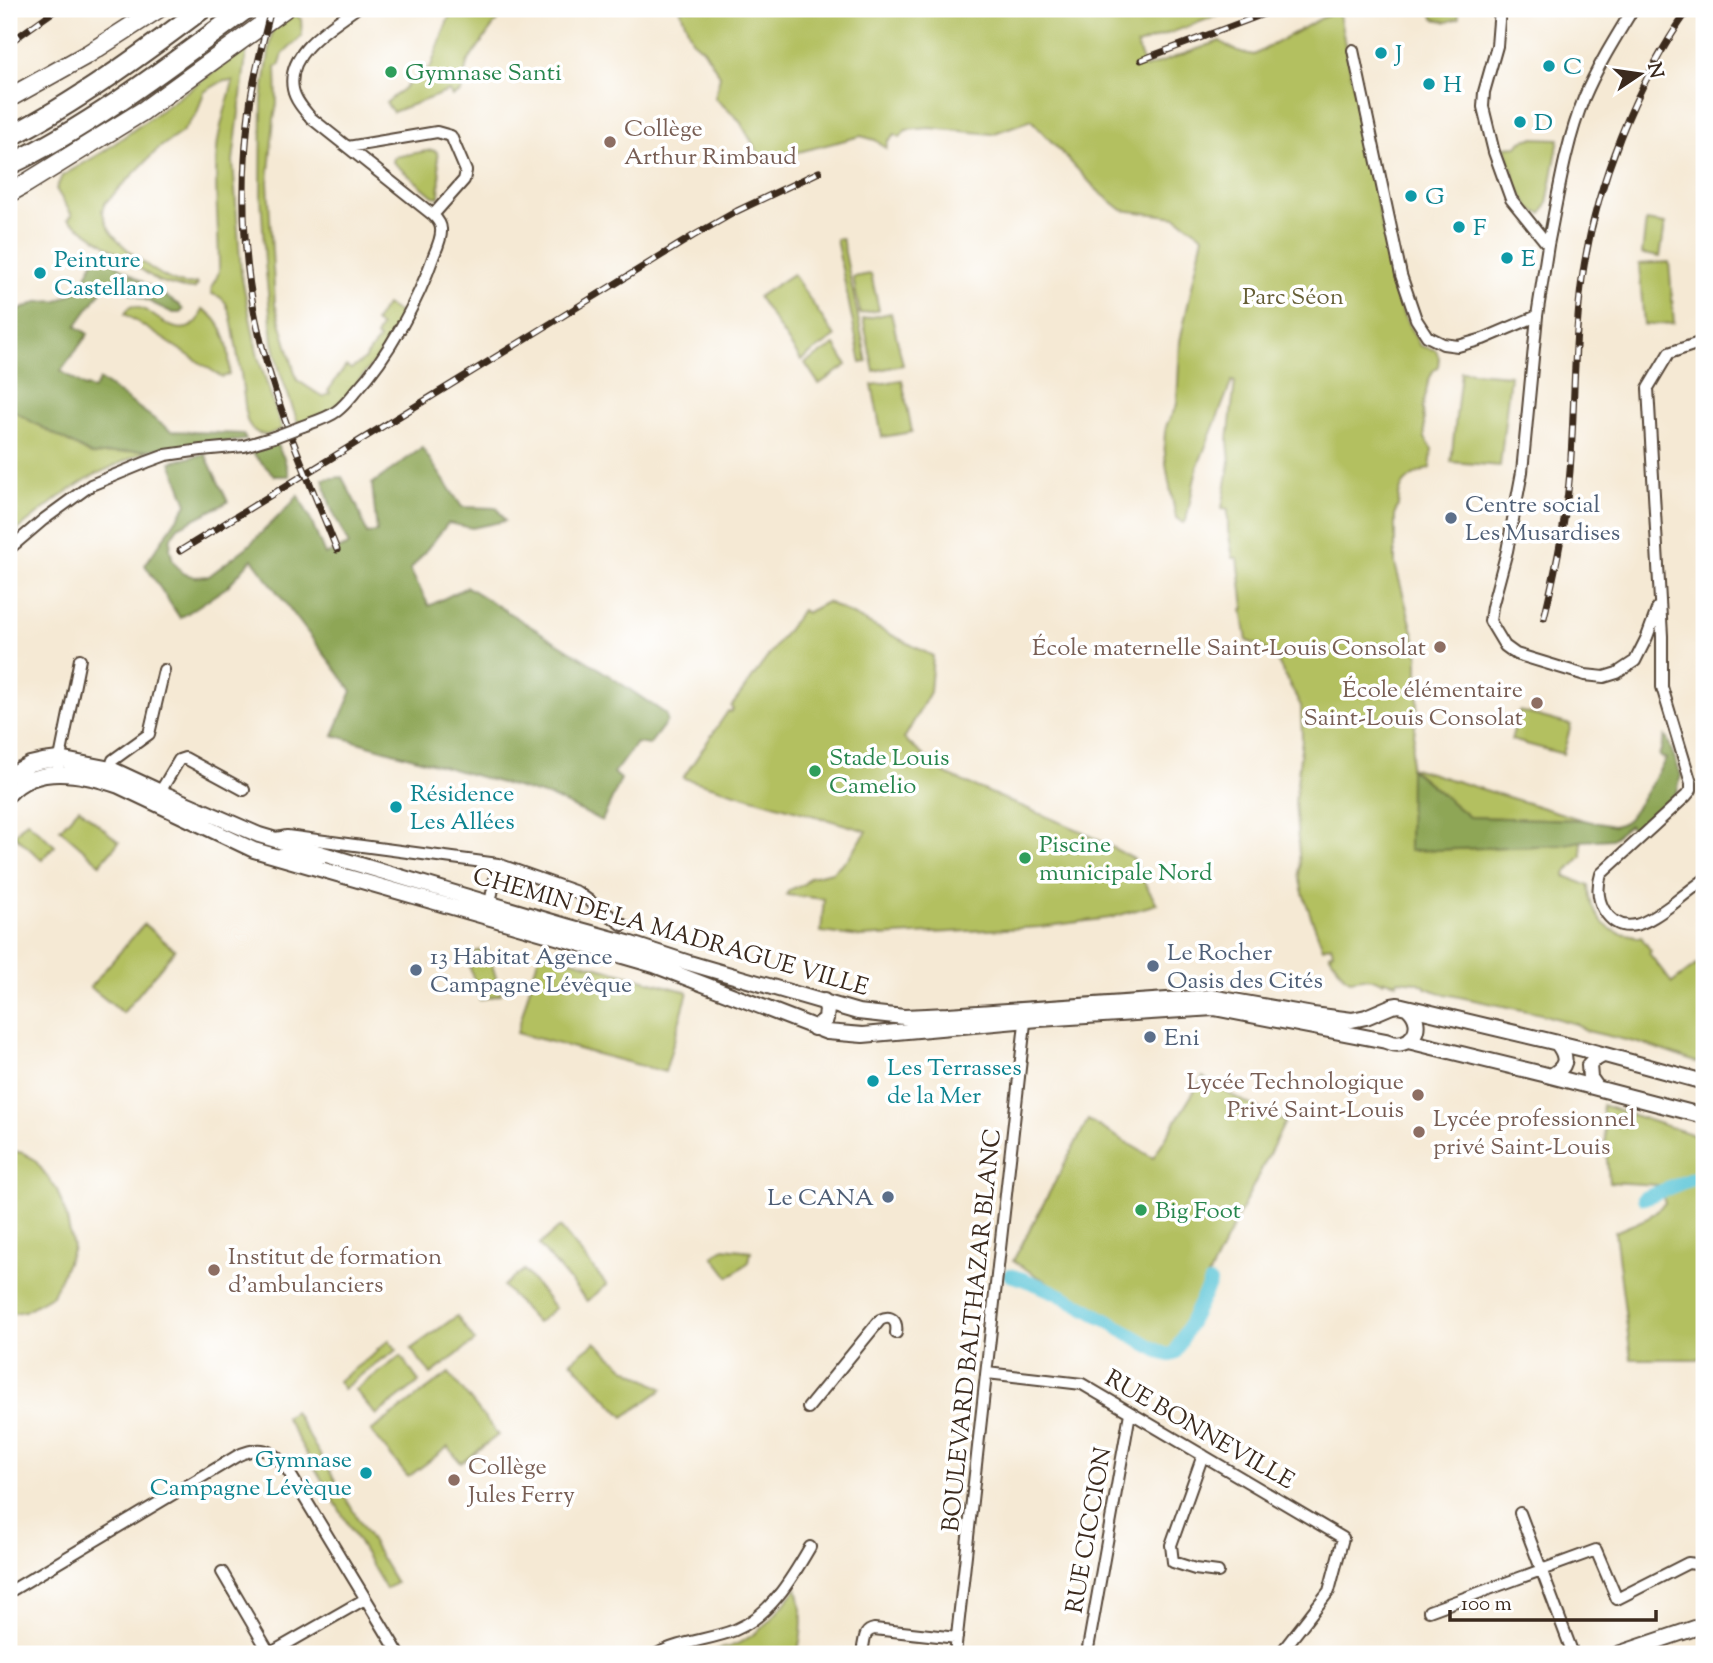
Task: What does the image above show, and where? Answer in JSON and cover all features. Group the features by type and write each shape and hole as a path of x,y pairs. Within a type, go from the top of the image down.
{"highway":[{"path":"9,137 133,60 202,9"},
{"path":"9,165 74,130 246,9"}],"main road":[{"path":"9,98 89,54 158,9"},
{"path":"9,193 143,111 284,9"}],"street":[{"path":"9,549 43,520 102,480 166,455 244,446 329,416 345,404 386,353 429,270 441,237 441,229 433,215 311,118 301,106 293,89 294,74 307,45 355,9"},
{"path":"1500,9 1497,46 1484,92 1483,107 1494,152 1511,199 1548,245"},
{"path":"1633,9 1584,97 1571,136 1548,245 1537,316 1522,472 1490,621 1504,646 1516,654 1585,675 1604,677 1617,673 1635,661 1660,602"},
{"path":"1353,50 1401,275 1416,319 1427,336 1443,344 1458,346 1483,339 1537,316"},
{"path":"348,147 437,132 452,136 466,171 464,180 433,215"},
{"path":"1704,343 1669,353 1648,388 1662,636 1662,687 1691,783 1690,790 1601,874 1597,885 1598,896 1605,913 1612,920 1621,924 1639,925 1651,920 1704,880"},
{"path":"58,766 80,659"},
{"path":"108,775 113,760 149,734 164,670"},
{"path":"160,792 179,760 185,758 244,790"},
{"name":"CHEMIN DE LA MADRAGUE VILLE","path":"9,775 30,764 43,761 108,775 160,792 258,835 859,1012 904,1017 1214,1008 1387,1041"},
{"name":"CHEMIN DE LA MADRAGUE VILLE","path":"9,794 19,785 58,766"},
{"name":"CHEMIN DE LA MADRAGUE VILLE","path":"108,775 119,786 254,850 654,965 827,1032 863,1035 1026,1015 1211,997 1352,1020 1385,1010"},
{"path":"272,839 287,836 498,864 578,892 623,925"},
{"path":"382,849 373,869 378,879 409,888 417,896"},
{"path":"274,856 287,852 316,859 329,856"},
{"path":"435,901 452,900 477,906 490,902 498,864"},
{"path":"816,999 827,1009 826,1019 808,1025 799,1010 802,1004 816,999"},
{"path":"1408,1008 1413,1013 1416,1031 1408,1041 1401,1044 1387,1041 1382,1037 1379,1020 1385,1010 1398,1005 1704,1082"},
{"name":"BOULEVARD BALTHAZAR BLANC","path":"955,1654 1026,1015"},
{"path":"1408,1041 1704,1116"},
{"path":"1551,1076 1561,1070 1565,1060 1558,1044"},
{"path":"1597,1088 1590,1078 1589,1065 1603,1055"},
{"path":"808,1408 880,1320 886,1317 895,1321 896,1333"},
{"name":"RUE BONNEVILLE","path":"987,1373 1082,1384 1343,1538 1329,1591 1280,1654"},
{"name":"RUE CICCION","path":"1087,1654 1130,1413"},
{"path":"9,1592 237,1456 251,1449 262,1449 280,1459 287,1469 399,1654"},
{"path":"1203,1455 1171,1545 1173,1562 1218,1572"},
{"path":"1520,1513 1573,1654"},
{"path":"657,1654 734,1630 755,1619 772,1603 810,1546"},
{"path":"1429,1611 1596,1550 1617,1599 1688,1563 1704,1565"},
{"path":"222,1572 270,1654 365,1598"},
{"path":"1618,1654 1704,1625"},
{"path":"863,1647 866,1633 874,1629 957,1638"}],"green space":[{"path":"452,9 505,9 467,63 461,92 452,96 449,91 393,112 386,103 431,66"},
{"name":"Parc Séon","path":"680,9 1217,9 1219,15 1137,45 1145,68 1220,41 1236,50 1254,55 1338,9 1395,292 1420,346 1436,350 1439,358 1438,366 1428,382 1423,408 1425,438 1432,449 1430,468 1406,481 1400,490 1395,513 1395,564 1418,650 1418,704 1410,767 1583,820 1469,817 1411,768 1409,851 1559,845 1581,841 1582,856 1565,876 1589,886 1593,907 1610,929 1641,937 1651,951 1649,953 1672,983 1704,959 1704,1065 1647,1045 1587,1031 1576,1024 1445,994 1425,988 1417,982 1383,982 1363,978 1350,980 1344,976 1329,954 1333,952 1331,945 1323,948 1303,894 1299,874 1295,801 1302,739 1301,706 1276,659 1261,646 1247,641 1238,558 1233,558 1228,530 1228,509 1222,508 1230,462 1228,440 1235,382 1232,381 1197,468 1186,521 1183,523 1176,518 1167,470 1165,433 1177,404 1180,341 1203,236 1176,217 1122,210 1098,191 1031,120 992,134 930,128 906,130 900,137 895,134 888,141 886,148 875,140 861,136 763,161 739,120 715,98 720,76 704,50 692,40"},
{"path":"1429,9 1458,9 1459,18 1447,22 1434,19"},
{"path":"294,14 301,19 302,36 283,54 279,66 276,67 277,104 268,182 275,304 297,380 323,397 330,393 328,391 346,366 351,369 364,360 379,339 376,336 381,327 375,322 386,305 402,314 383,351 348,394 329,411 298,423 280,372 273,341 261,196 262,100 272,32 273,27"},
{"path":"247,48 233,161 241,273 258,357 282,429 267,435 252,429 247,421 231,317 226,303 211,291 219,270 216,180 218,142 233,81 223,81 204,92 197,113 182,132 159,148 105,203 102,210 110,230 125,248 162,275 186,284 196,283 198,285 194,289 158,281 68,219 72,215 56,189 62,176 103,152"},
{"path":"1532,138 1559,139 1547,204 1542,214 1531,210 1517,186 1505,147 1517,146 1521,141"},
{"path":"432,150 437,152 439,197 433,196 393,162 394,157"},
{"path":"1646,221 1665,224 1660,257 1642,254"},
{"path":"842,238 867,362 861,363 836,239"},
{"path":"95,254 99,254 183,310 173,313 108,282 76,326 88,334 61,371 93,390 100,380 171,431 243,434 246,440 92,455 9,408 9,315 37,302 58,301 79,290"},
{"path":"1669,262 1674,323 1644,325 1639,264"},
{"path":"793,274 835,337 801,360 758,297"},
{"path":"871,274 879,310 860,314 853,277"},
{"path":"131,306 143,309 168,325 183,329 196,323 202,309 210,314 225,337 229,375 222,377 125,314"},
{"path":"891,313 903,365 874,371 863,319"},
{"path":"835,345 847,365 819,384 805,363"},
{"path":"1461,371 1510,375 1500,466 1451,462"},
{"path":"902,380 912,432 882,437 872,385"},
{"path":"9,408 92,455 151,449 90,477 58,498 9,537"},
{"path":"275,442 284,458 289,476 275,476 250,451"},
{"path":"422,448 462,507 497,508 505,521 472,528 448,523 410,570 429,606 467,587 595,666 666,714 667,721 649,745 636,743 614,773 621,779 602,821 554,798 333,735 352,691 252,559 227,587 180,618 145,565 187,504 171,462 205,454 228,502 178,527 171,537 173,561 182,573 195,577 209,576 247,547 298,495 325,555 349,545 331,508 323,479 342,477 367,534 377,532 372,484"},
{"name":"Stade Louis Camelio","path":"827,602 933,656 930,692 904,739 945,774 1081,831 1134,859 1157,904 1110,918 1040,927 860,937 821,932 824,899 786,895 789,890 804,884 810,877 832,872 848,858 867,831 683,778 802,610 806,613"},
{"path":"1519,711 1571,725 1563,754 1511,740"},
{"path":"1665,736 1681,775 1677,793 1634,832 1629,825 1612,839 1559,845 1409,851 1410,768 1469,817 1583,820 1613,826 1628,819 1666,759 1659,756"},
{"path":"79,808 119,842 100,864 60,829"},
{"path":"27,821 55,846 42,860 14,835"},
{"path":"144,924 175,950 123,1013 90,987"},
{"path":"487,948 501,994 480,1000 466,955"},
{"path":"540,951 688,992 665,1072 517,1033"},
{"name":"Big Foot","path":"1203,1077 1229,1094 1285,1122 1170,1353 1115,1324 1013,1261 1088,1120 1153,1158"},
{"path":"1602,1105 1704,1138 1704,1356 1697,1359 1631,1359 1615,1232 1648,1218 1665,1203 1658,1185 1609,1182"},
{"path":"9,1150 34,1159 57,1190 73,1248 53,1295 25,1311 9,1314"},
{"path":"560,1227 607,1285 587,1301 539,1245"},
{"path":"724,1248 751,1251 749,1262 729,1277 713,1256"},
{"path":"524,1270 555,1308 537,1323 503,1286"},
{"path":"457,1316 475,1341 431,1374 411,1349"},
{"path":"389,1340 397,1350 343,1389 338,1381"},
{"path":"595,1342 625,1368 663,1389 624,1417 571,1361"},
{"path":"401,1356 419,1382 376,1415 355,1390"},
{"path":"449,1373 498,1435 461,1463 448,1447 408,1477 371,1431"},
{"path":"294,1411 396,1583 386,1589 285,1417"},
{"path":"797,1588 802,1621 797,1654 716,1654 716,1650 741,1642 762,1627"}],"waterway":[{"path":"1644,1198 1704,1174"},
{"path":"1010,1275 1069,1299 1162,1353 1170,1355 1176,1351 1210,1283"}],"railway":[{"path":"9,43 57,9"},
{"path":"271,9 253,86 245,153 247,265 256,320 271,379 337,550"},
{"path":"1141,60 1277,9"},
{"path":"1544,618 1560,545 1568,490 1577,327 1588,244 1607,173 1635,103 1669,38 1689,9"},
{"path":"180,551 693,236 737,211 819,172"}],"place":[{"name":"J","path":"1381,53"},
{"name":"C","path":"1549,66"},
{"name":"Gymnase Santi","path":"391,72"},
{"name":"H","path":"1429,84"},
{"name":"D","path":"1520,122"},
{"name":"Collège Arthur Rimbaud","path":"610,142"},
{"name":"G","path":"1411,196"},
{"name":"F","path":"1459,227"},
{"name":"E","path":"1507,258"},
{"name":"Peinture Castellano","path":"40,273"},
{"name":"Centre social Les Musardises","path":"1451,518"},
{"name":"École maternelle Saint-Louis Consolat","path":"1440,647"},
{"name":"École élémentaire Saint-Louis Consolat","path":"1537,703"},
{"name":"Stade Louis Camelio","path":"815,771"},
{"name":"Résidence Les Allées","path":"396,807"},
{"name":"Piscine municipale Nord","path":"1025,858"},
{"name":"Le Rocher Oasis des Cités","path":"1153,966"},
{"name":"13 Habitat Agence Campagne Lévêque","path":"416,970"},
{"name":"Eni","path":"1150,1037"},
{"name":"Les Terrasses de la Mer","path":"873,1081"},
{"name":"Lycée Technologique Privé Saint-Louis","path":"1418,1095"},
{"name":"Lycée professionnel privé Saint-Louis","path":"1419,1132"},
{"name":"Le CANA","path":"888,1197"},
{"name":"Big Foot","path":"1141,1210"},
{"name":"Institut de formation d'ambulanciers","path":"214,1270"},
{"name":"Gymnase Campagne Lévèque","path":"366,1473"},
{"name":"Collège Jules Ferry","path":"454,1480"}]}
